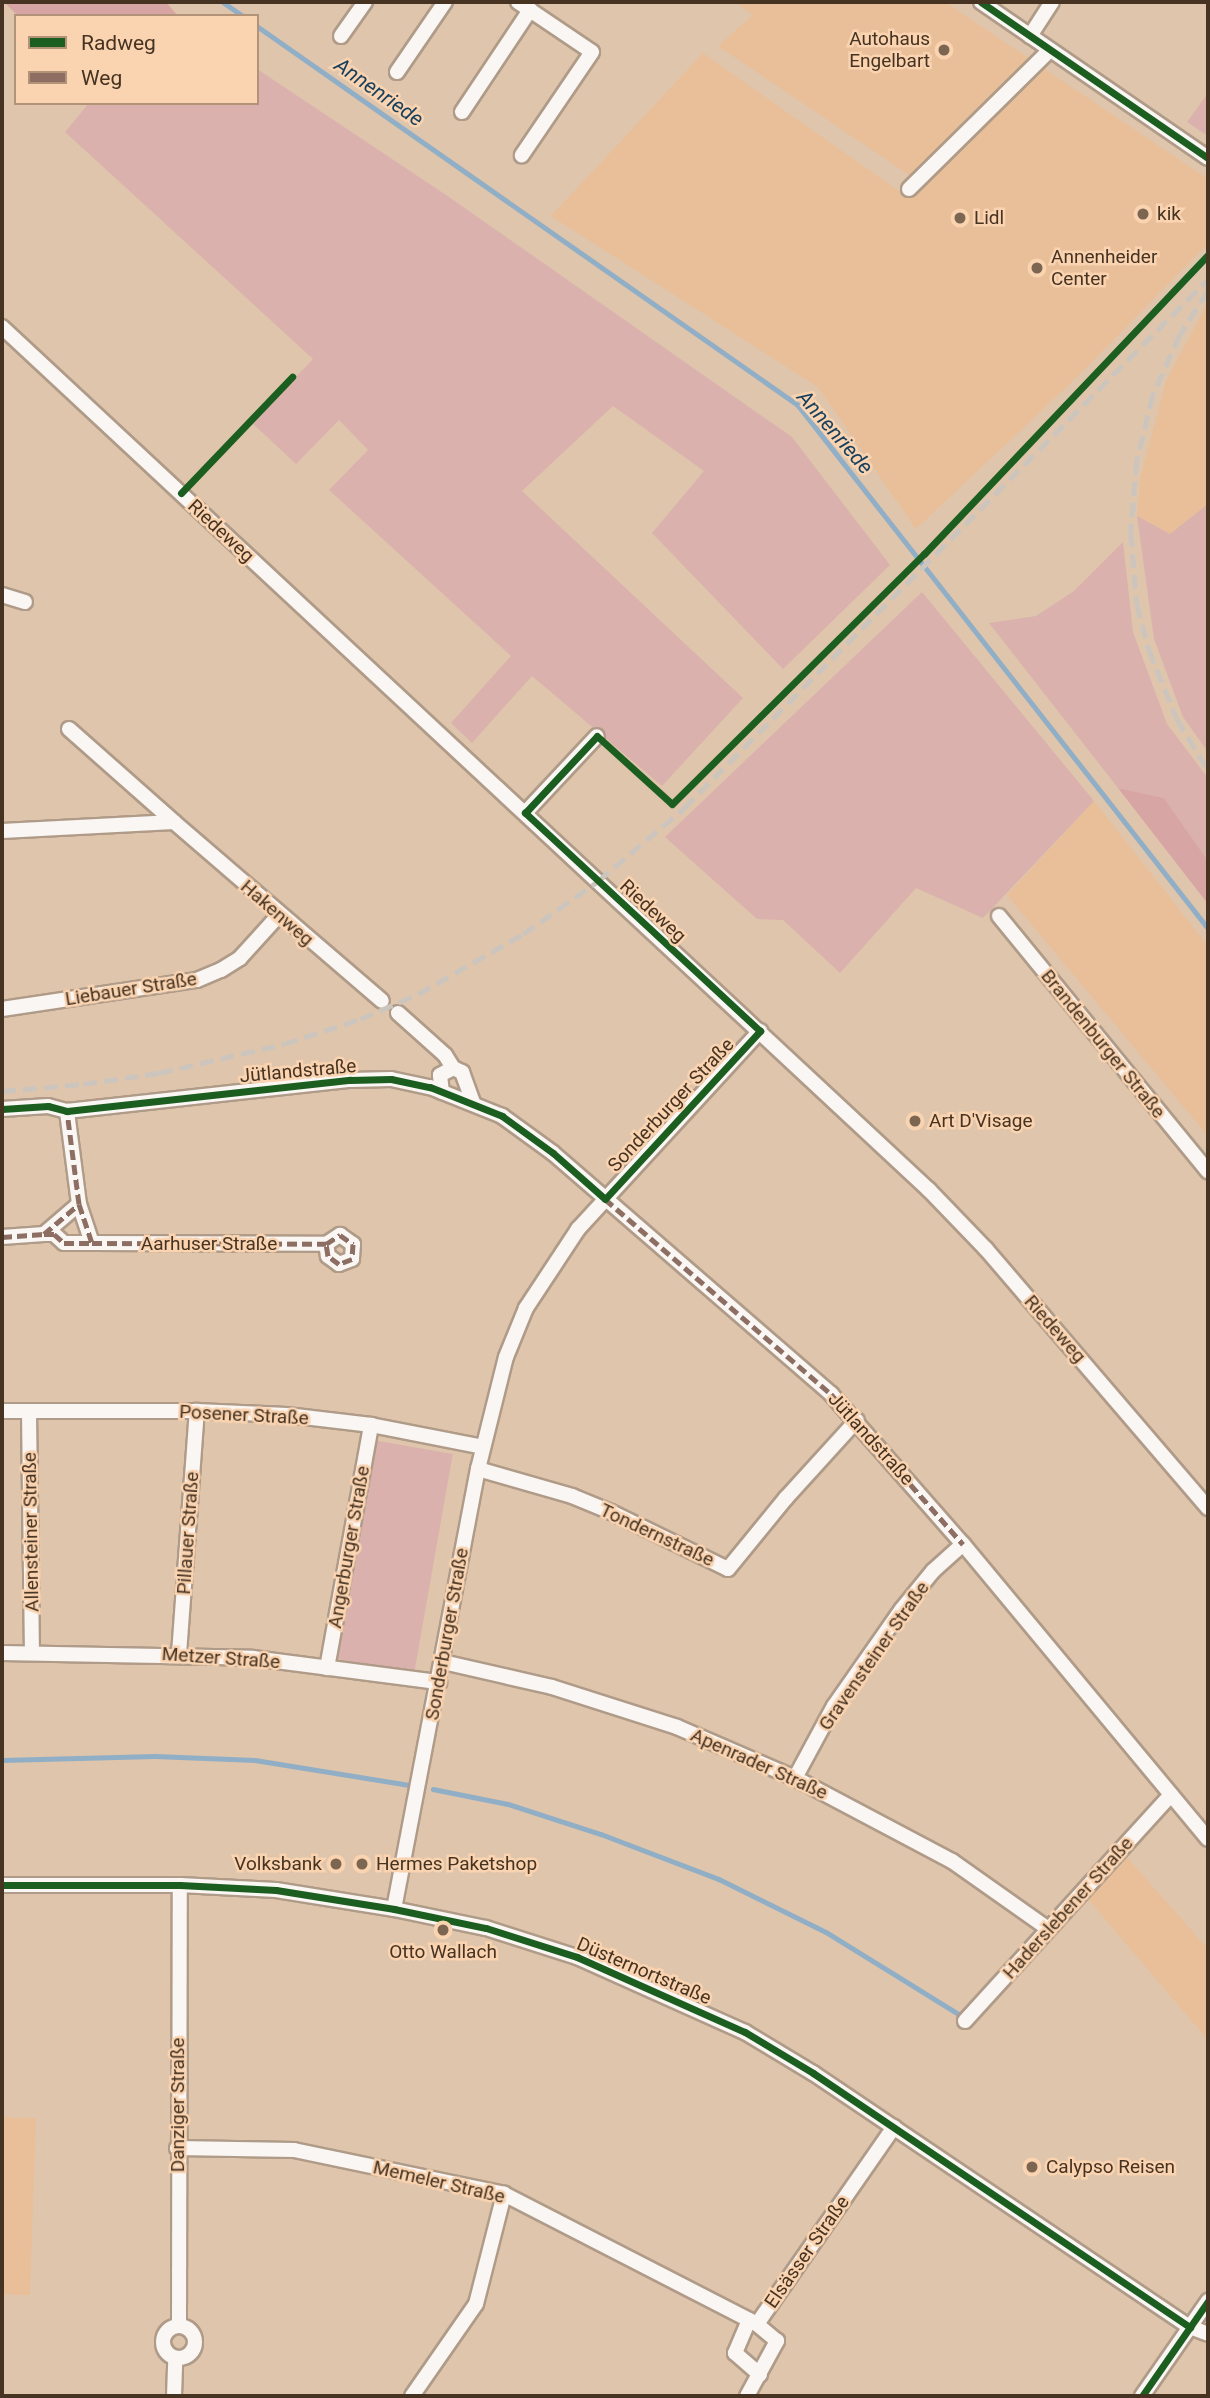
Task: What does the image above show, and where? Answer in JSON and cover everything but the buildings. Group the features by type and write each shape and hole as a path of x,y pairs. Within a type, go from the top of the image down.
{"street":[{"path":"341,36 365,2"},
{"path":"397,72 445,2"},
{"path":"981,2 1208,158"},
{"path":"1030,36 1052,2"},
{"path":"461,112 524,6 592,52 523,155"},
{"path":"909,189 1050,50"},
{"name":"Riedeweg","path":"2,327 929,1189 986,1249 1208,1508"},
{"path":"2,595 25,602"},
{"name":"Hakenweg","path":"69,729 279,915 382,1001"},
{"path":"525,813 597,736"},
{"path":"2,831 174,822"},
{"name":"Liebauer Straße","path":"2,1009 197,980 240,958 279,915"},
{"name":"Brandenburger Straße","path":"999,916 1208,1171"},
{"path":"398,1013 445,1055 453,1068 461,1072 473,1102"},
{"name":"Sonderburger Straße","path":"394,1909 478,1469 506,1357 526,1308 578,1228 760,1031"},
{"path":"442,1092 440,1075 453,1068"},
{"name":"Jütlandstraße","path":"2,1109 48,1106 67,1111 350,1080 391,1079 473,1102 528,1133 831,1394 857,1420 1208,1839"},
{"path":"67,1111 79,1204 92,1243"},
{"path":"44,1234 79,1204"},
{"name":"Aarhuser Straße","path":"2,1237 54,1234 64,1243 326,1244"},
{"name":"Posener Straße","path":"2,1411 197,1411 287,1415 370,1425 483,1447"},
{"name":"Allensteiner Straße","path":"29,1411 32,1653"},
{"name":"Pillauer Straße","path":"179,1654 197,1411"},
{"name":"Tondernstraße","path":"478,1469 572,1496 728,1569 786,1498 857,1420"},
{"name":"Angerburger Straße","path":"327,1668 370,1425"},
{"name":"Gravensteiner Straße","path":"796,1777 834,1706 902,1609 933,1572 963,1544"},
{"name":"Metzer Straße","path":"2,1653 179,1654 253,1658 439,1682"},
{"name":"Apenrader Straße","path":"443,1662 552,1687 677,1727 796,1777 952,1861 1047,1928"},
{"name":"Haderslebener Straße","path":"965,2021 1171,1795"},
{"name":"Düsternortstraße","path":"2,1885 180,1885 276,1889 486,1928 589,1963 745,2032 894,2127 1190,2327 1208,2334"},
{"name":"Danziger Straße","path":"179,2325 177,2148 180,1885"},
{"name":"Elsässer Straße","path":"760,2375 735,2353 753,2322 894,2127"},
{"name":"Memeler Straße","path":"177,2148 294,2150 504,2194 753,2322"},
{"path":"412,2396 476,2304 504,2194"},
{"path":"1143,2396 1208,2301"},
{"name":"Elsässer Straße","path":"747,2396 777,2341 753,2322"},
{"name":"Danziger Straße","path":"179,2325 193,2333 195,2342 192,2352 183,2358 175,2358 163,2348 162,2338 169,2329 179,2325"},
{"name":"Danziger Straße","path":"174,2396 175,2358"}],"shaded area":[{"path":"4,2 166,2 176,14 16,14"},
{"path":"736,2 945,2 1208,179 1208,244 1076,378 916,529 818,387 551,216 703,53 910,199 924,185 718,46 753,15"},
{"path":"259,70 449,197 792,437 890,565 783,669 652,533 704,471 613,406 522,491 743,698 662,786 532,676 472,743 451,723 511,656 329,490 368,450 339,420 296,464 252,423 313,359 65,132 87,105 259,105"},
{"path":"1208,93 1208,136 1187,122"},
{"path":"1208,302 1208,504 1170,534 1137,516 1140,479 1166,381"},
{"path":"1208,504 1208,752 1183,717 1154,639 1137,516 1170,534"},
{"path":"1123,542 1133,632 1167,724 1208,778 1208,861 1164,798 1118,788 989,623 1036,616 1074,591"},
{"path":"922,592 1094,801 983,918 916,888 840,973 783,920 757,919 665,837"},
{"path":"1118,788 1164,798 1208,861 1208,904"},
{"path":"1094,801 1208,946 1208,1136 1007,895"},
{"path":"373,1440 453,1454 414,1673 334,1659"},
{"path":"1126,1856 1208,1949 1208,2040 1087,1898"},
{"path":"2,2117 36,2118 30,2295 2,2294"}],"waterway":[{"name":"Annenriede","path":"223,2 240,14"},
{"name":"Annenriede","path":"259,27 798,405 1208,928"},
{"path":"2,1760 155,1756 255,1760 409,1785"},
{"path":"433,1789 508,1804 601,1834 719,1879 826,1932 962,2016"}],"railway":[{"path":"2,1091 83,1084 159,1073 284,1044 360,1019 418,994 523,934 598,881 684,808 1208,279"},
{"path":"1208,291 1180,335 1153,395 1137,461 1131,533 1137,604 1149,650 1177,719 1208,770"}],"marked path":[{"path":"2,1237 44,1234 79,1204 67,1111"},
{"path":"605,1199 831,1394 963,1544"},
{"path":"79,1204 92,1243 326,1244 340,1235 353,1244 352,1259 339,1264 328,1256 326,1244"},
{"path":"44,1234 54,1234 64,1243 92,1243"}],"cycle path":[{"path":"981,2 1208,158"},
{"path":"2,1109 48,1106 67,1111 350,1080 391,1079 430,1087 502,1116 553,1153 605,1199 760,1031 525,813 597,736 672,804 924,554 1208,255"},
{"path":"181,493 292,377"},
{"path":"2,1885 180,1885 276,1890 394,1909 486,1928 577,1957 745,2032 813,2073 1190,2327"},
{"path":"1142,2396 1208,2301"}],"place":[{"name":"Autohaus Engelbart","path":"944,50"},
{"name":"kik","path":"1143,214"},
{"name":"Lidl","path":"960,218"},
{"name":"Annenheider Center","path":"1037,268"},
{"name":"Art D'Visage","path":"915,1121"},
{"name":"Volksbank","path":"336,1864"},
{"name":"Hermes Paketshop","path":"362,1864"},
{"name":"Otto Wallach","path":"443,1930"},
{"name":"Calypso Reisen","path":"1032,2167"}]}
